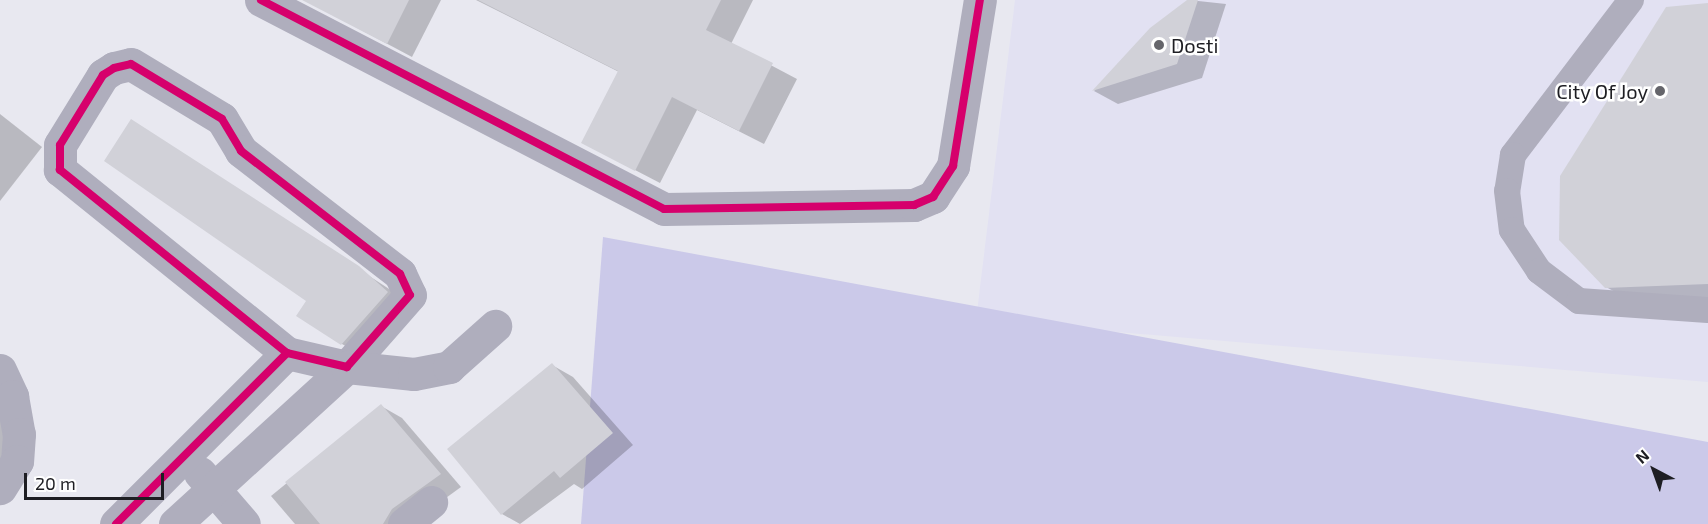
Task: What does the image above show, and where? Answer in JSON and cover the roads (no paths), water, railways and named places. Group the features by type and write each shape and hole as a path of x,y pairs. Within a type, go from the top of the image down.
{"street":[{"path":"261,0 664,209 914,205 933,197 953,166 980,0"},
{"path":"175,524 347,367 410,295 400,274 241,151 222,119 131,64 114,68 103,75 60,146 60,170 287,353 347,367 414,374 449,367 495,326"},
{"path":"116,524 287,353"},
{"path":"0,370 12,396 19,434 17,461 0,488"},
{"path":"185,456 244,524"},
{"path":"404,524 431,502"}],"lane":[{"path":"1631,0 1513,155 1508,191 1512,230 1539,271 1579,301 1708,310"}],"place":[{"name":"Dosti","path":"1159,45"},
{"name":"City Of Joy","path":"1660,91"}]}
